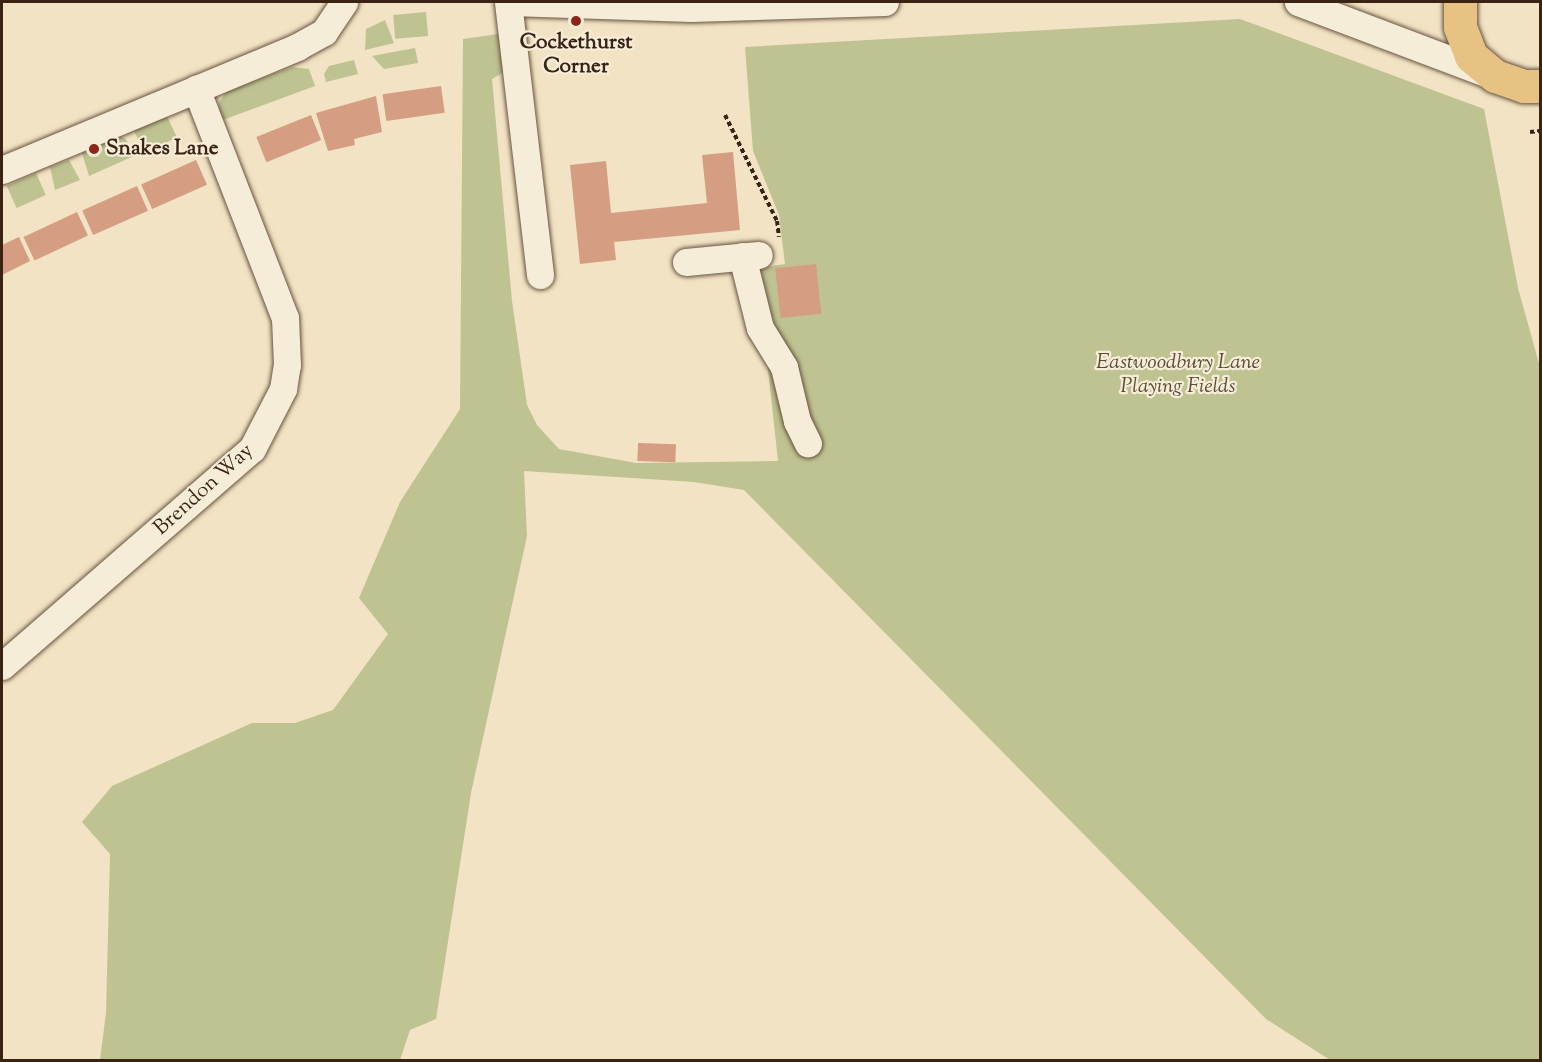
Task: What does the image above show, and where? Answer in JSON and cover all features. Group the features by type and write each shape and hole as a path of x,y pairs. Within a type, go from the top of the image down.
{"main road":[{"path":"1460,2 1464,43 1471,56 1526,98"}],"street":[{"path":"2,170 311,40 333,23 344,2"},
{"path":"540,275 510,2 691,5 885,2"},
{"path":"1298,2 1526,98"},
{"name":"Brendon Way","path":"2,666 252,449 283,389 287,365 285,318 196,89"},
{"path":"686,262 751,256 760,328 784,367 797,421 808,444"}],"path":[{"path":"1526,98 1540,131"},
{"path":"725,115 777,221 781,253 751,256"}],"green space":[{"path":"426,12 428,36 395,39 393,15"},
{"name":"Eastwoodbury Lane Playing Fields","path":"1240,19 1484,109 1518,288 1540,367 1540,1060 1330,1060 1266,1019 744,490 694,482 524,471 527,536 471,793 436,1019 410,1030 400,1060 100,1060 106,1013 110,854 82,822 112,786 252,723 295,723 333,710 388,634 359,598 400,502 460,409 463,39 498,34 504,72 492,79 512,301 527,405 537,425 559,449 636,463 778,461 757,268 785,264 779,215 753,151 745,47"},
{"path":"385,20 394,43 365,50 366,29"},
{"path":"415,48 418,63 384,69 372,56"},
{"path":"354,60 358,74 326,82 324,74 329,66"},
{"path":"292,67 309,69 315,86 220,121 219,102 227,91"},
{"path":"166,114 177,138 144,153 133,129"},
{"path":"119,135 126,139 134,156 89,176 82,153"},
{"path":"69,160 80,180 55,190 50,167"},
{"path":"36,173 46,195 17,208 7,186"}],"building":[{"path":"441,86 445,113 386,121 383,94"},
{"path":"376,96 382,132 354,139 355,145 328,151 316,113"},
{"path":"311,115 321,140 266,162 256,137"},
{"path":"733,152 740,230 614,242 616,260 580,264 570,165 606,161 611,213 707,203 702,155"},
{"path":"196,160 207,185 152,209 141,184"},
{"path":"137,186 148,211 93,235 82,210"},
{"path":"77,212 88,236 35,260 24,237"},
{"path":"19,237 30,261 2,275 2,245"},
{"path":"816,264 821,314 780,318 775,268"},
{"path":"638,443 676,444 675,462 637,461"}],"place":[{"name":"Cockethurst Corner","path":"576,21"},
{"name":"Snakes Lane","path":"94,149"}]}
